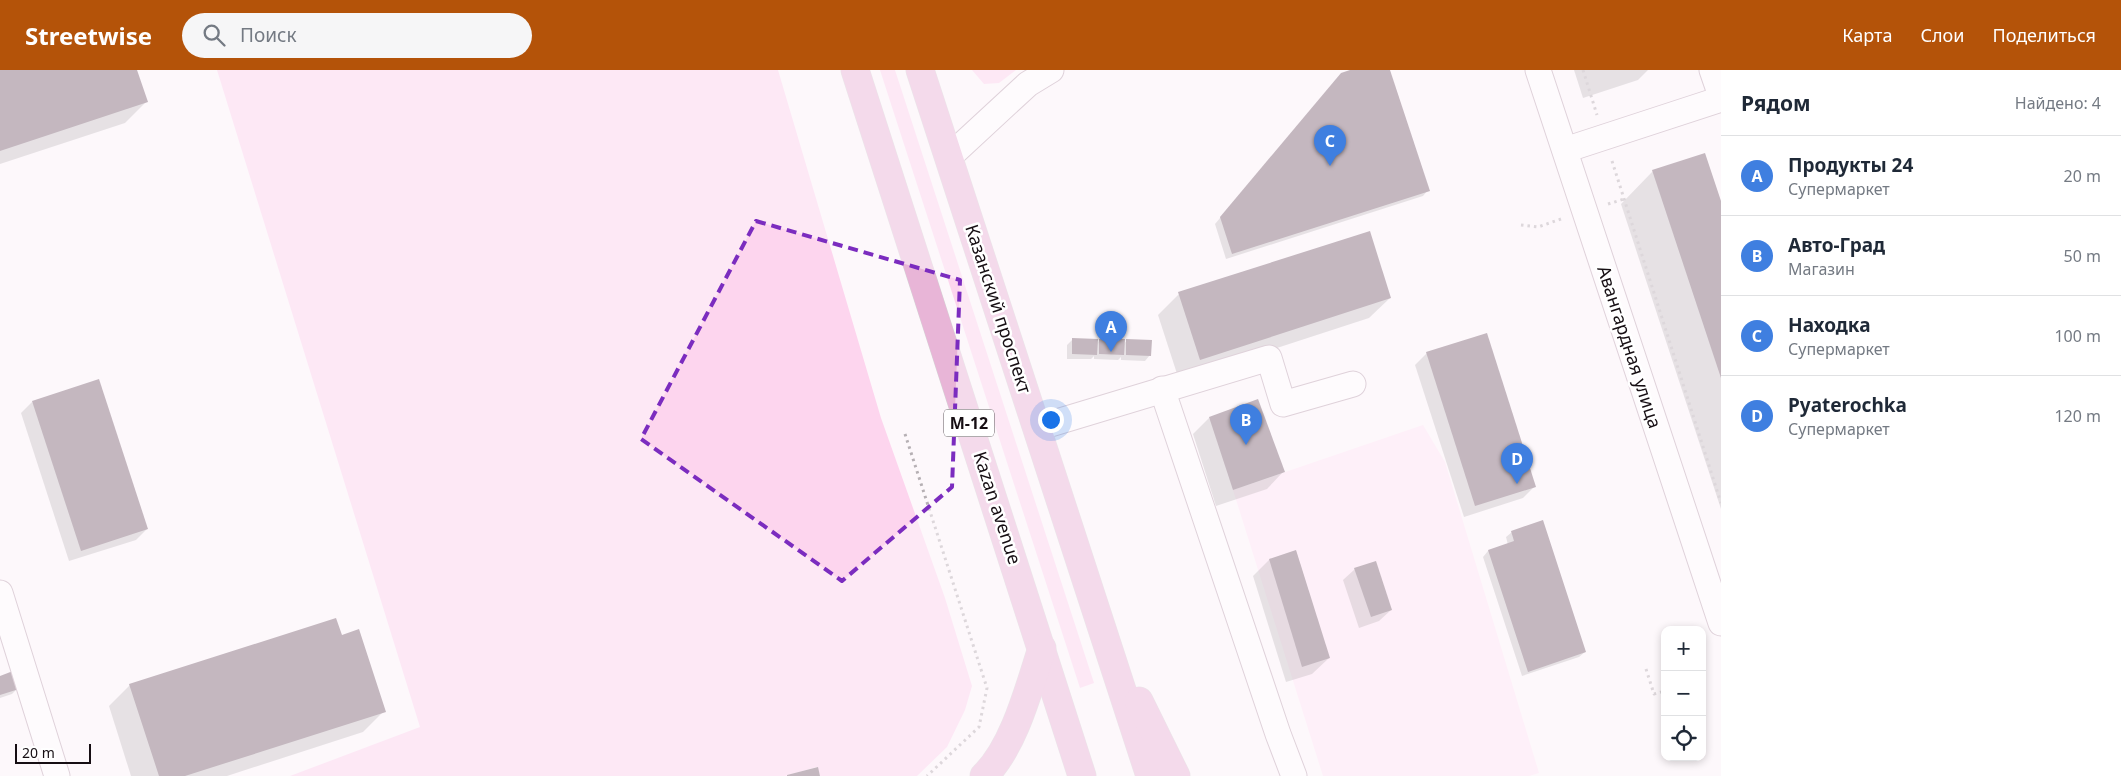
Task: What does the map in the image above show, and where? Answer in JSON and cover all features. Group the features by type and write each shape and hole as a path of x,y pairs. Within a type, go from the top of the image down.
{"main road":[{"name":"Kazan avenue","path":"855,70 1082,776"},
{"name":"Казанский проспект","path":"920,70 1150,776"},
{"path":"984,776 993,767 1017,721 1042,648"},
{"path":"1113,659 1143,708 1176,776"}],"street":[{"path":"949,157 1028,84 1051,70"},
{"name":"Авангардная улица","path":"1538,70 1721,623"},
{"path":"1565,150 1721,97 1712,70"},
{"path":"1037,428 1269,358 1283,404 1353,384"},
{"path":"1162,389 1243,632 1294,776"},
{"path":"0,594 57,776"}],"path":[{"path":"1583,70 1721,503"},
{"path":"905,434 987,688 979,727 927,776"},
{"path":"1646,669 1654,694 1661,692"}],"highlighted area":[{"path":"756,221 960,280 952,487 842,581 641,439"}],"shaded area":[{"path":"217,70 778,70 881,418 945,598 972,686 965,710 947,747 917,776 820,776 817,767 785,776 290,776 420,727"},
{"path":"880,70 895,70 1094,683 1080,688"},
{"path":"972,70 1016,70 999,83 984,84"},
{"path":"1423,425 1445,462 1539,773 1529,776 1323,776 1233,490"}],"building":[{"path":"0,70 137,70 148,102 0,151"},
{"path":"1350,70 1390,70 1430,191 1232,254 1220,217 1341,73"},
{"path":"1705,153 1721,201 1721,378 1652,170"},
{"path":"1370,231 1391,298 1200,360 1178,292"},
{"path":"1487,333 1536,487 1475,506 1426,352"},
{"path":"1072,338 1098,339 1097,355 1072,354"},
{"path":"1099,339 1125,339 1124,355 1099,354"},
{"path":"1126,339 1152,340 1151,356 1126,355"},
{"path":"99,379 148,529 81,551 32,401"},
{"path":"1258,399 1285,472 1233,490 1209,417"},
{"path":"1543,520 1586,652 1528,672 1488,550 1514,541 1511,531"},
{"path":"1296,550 1330,658 1302,667 1269,559"},
{"path":"1376,561 1392,610 1371,617 1354,568"},
{"path":"336,618 342,635 359,629 386,712 185,776 159,776 129,684"},
{"path":"13,671 19,689 0,695 0,676"},
{"path":"818,767 820,776 787,776 787,775"}],"place":[{"name":"Находка","path":"1330,166"},
{"name":"Продукты 24","path":"1111,352"},
{"name":"Авто-Град","path":"1246,445"},
{"name":"Pyaterochka","path":"1517,484"}]}
